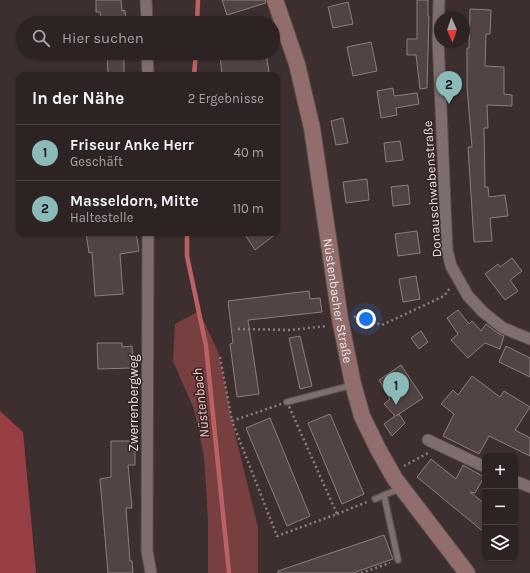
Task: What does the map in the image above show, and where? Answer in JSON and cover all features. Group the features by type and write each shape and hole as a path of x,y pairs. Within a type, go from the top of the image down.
{"main road":[{"name":"Nüstenbacher Straße","path":"275,0 298,64 312,128 341,324 353,384 362,416 378,449 402,488 467,573"}],"street":[{"path":"146,0 146,16"},
{"name":"Donauschwabenstraße","path":"439,0 438,39 447,250 452,266 468,296 483,312 503,328 530,339"},
{"path":"147,60 148,72"},
{"name":"Zwerrenbergweg","path":"148,236 147,551 151,573"},
{"path":"428,440 482,466"},
{"path":"518,482 530,487"}],"lane":[{"path":"287,402 353,384"},
{"path":"375,499 402,488"},
{"path":"384,495 398,560"}],"path":[{"path":"357,316 382,325 444,296 452,286"},
{"path":"238,330 290,330 341,324"},
{"path":"220,357 232,421 277,536 375,499"},
{"path":"232,421 287,402 337,514"},
{"path":"392,473 442,446"},
{"path":"361,573 398,560"}],"shaded area":[{"path":"199,311 219,354 232,421 258,528 258,573 208,573 208,520 204,456 194,409 173,361 175,324"},
{"path":"0,411 23,432 36,573 0,573"}],"building":[{"path":"96,0 121,0 122,11 125,10 125,16 100,16 100,12 96,12"},
{"path":"222,0 265,0 266,3 227,15"},
{"path":"417,0 428,0 429,16 427,88 420,89 416,55 407,55 407,39 417,39"},
{"path":"348,2 353,24 333,28 328,7"},
{"path":"470,9 491,10 490,34 486,34 485,66 504,67 504,94 512,95 512,106 487,105 488,128 484,128 485,187 488,187 489,197 505,195 508,216 490,218 492,241 474,242 468,147 472,147 467,87 467,48 470,48"},
{"path":"371,42 377,71 353,76 347,47"},
{"path":"107,60 124,60 124,72 108,72"},
{"path":"220,60 267,60 269,72 222,72"},
{"path":"393,88 394,96 417,93 419,104 396,108 397,115 381,118 377,91"},
{"path":"343,118 348,143 336,145 331,121"},
{"path":"400,141 403,160 386,162 384,143"},
{"path":"367,179 369,200 346,203 343,182"},
{"path":"408,185 410,204 393,206 391,187"},
{"path":"417,231 420,253 398,256 395,234"},
{"path":"86,236 136,236 139,251 120,254 123,294 95,296 92,252 89,253"},
{"path":"246,236 273,236 255,250"},
{"path":"512,258 522,271 510,280 518,291 505,300 485,274 498,264 500,267"},
{"path":"416,276 420,299 403,302 399,279"},
{"path":"309,291 310,299 320,298 322,312 248,320 259,394 237,397 230,344 233,343 228,301"},
{"path":"458,310 469,324 472,321 481,331 486,324 504,336 500,349 485,343 468,358 451,340 458,334 447,318"},
{"path":"421,331 428,342 419,349 411,338"},
{"path":"300,336 312,386 300,389 289,338"},
{"path":"97,343 122,343 122,347 132,346 133,368 98,369"},
{"path":"506,346 530,358 530,377 499,362"},
{"path":"401,365 423,398 399,414 405,423 392,436 384,424 395,416 384,404 390,399 379,380"},
{"path":"472,376 500,397 504,391 530,407 515,430 530,438 530,456 489,436 479,454 443,436 454,414 441,404 453,390 458,395"},
{"path":"330,414 364,494 342,504 308,423"},
{"path":"270,418 310,516 287,526 246,428"},
{"path":"111,441 135,441 135,465 128,465 132,508 126,508 130,561 132,561 133,573 108,573 100,479 111,477"},
{"path":"431,459 456,479 463,465 482,476 482,481 475,493 470,492 482,502 482,531 417,477"},
{"path":"384,535 393,559 353,573 278,573 278,571"}],"waterway":[{"name":"Nüstenbach","path":"197,16 198,0"},
{"name":"Nüstenbach","path":"194,72 195,60"},
{"name":"Nüstenbach","path":"187,236 187,256 206,346 229,573"}],"place":[{"name":"Masseldorn, Mitte","path":"449,104"},
{"name":"Friseur Anke Herr","path":"396,405"}]}
